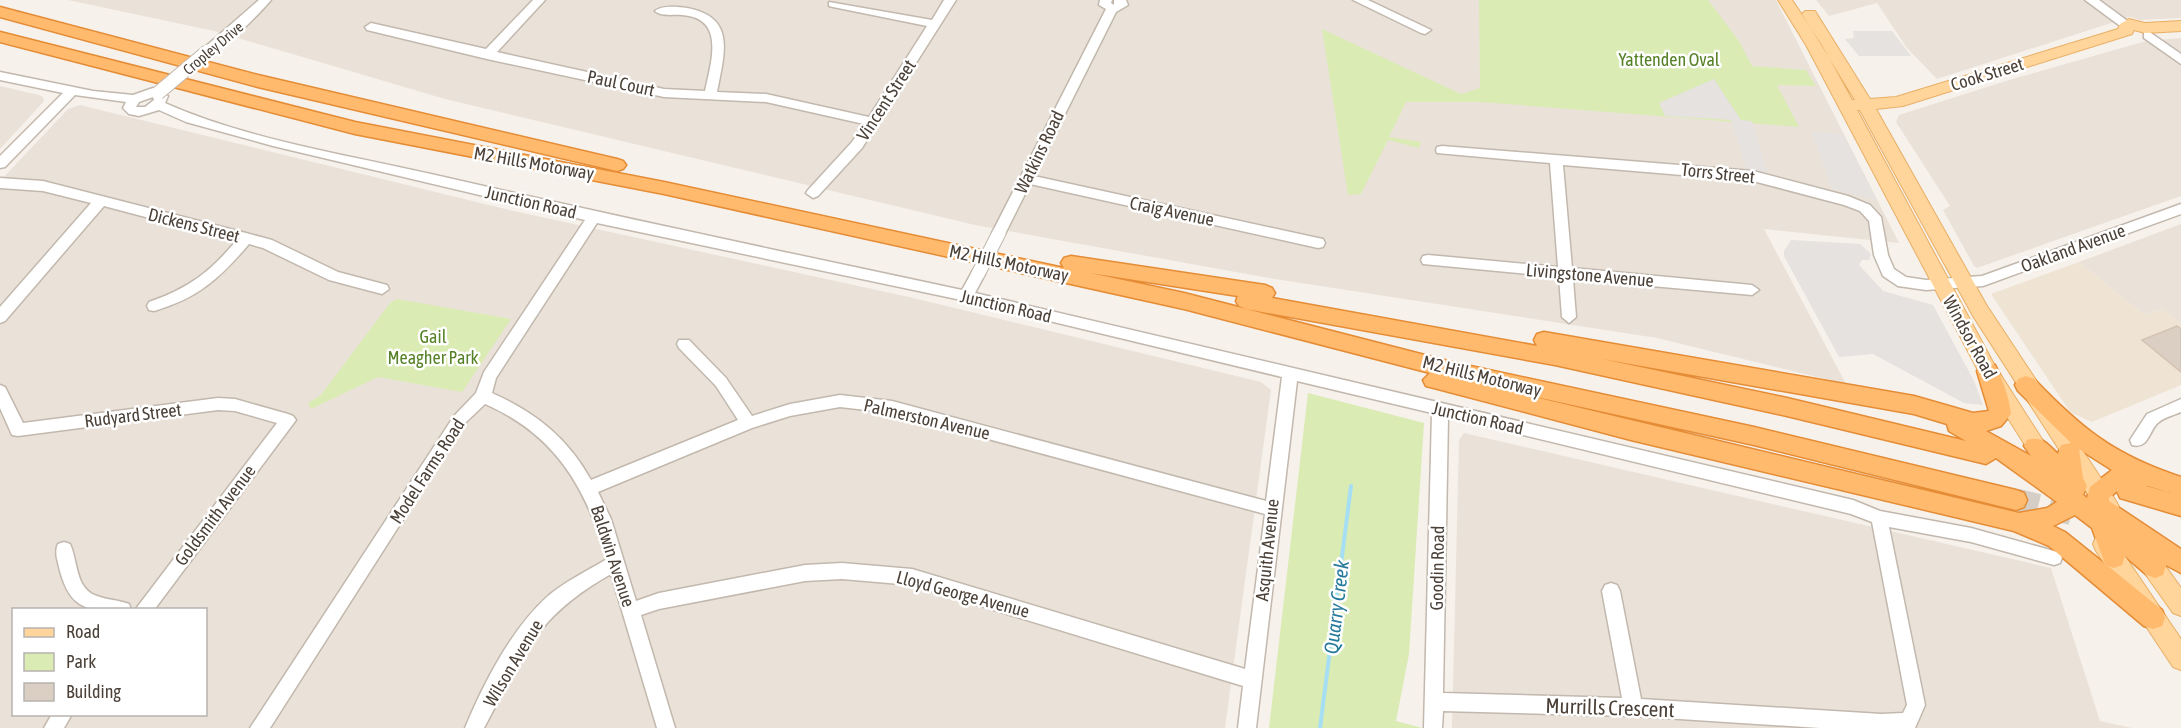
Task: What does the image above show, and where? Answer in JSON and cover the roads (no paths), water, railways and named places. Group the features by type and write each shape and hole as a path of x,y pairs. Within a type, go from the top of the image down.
{"highway":[{"name":"M2 Hills Motorway","path":"0,12 258,81 492,134 646,172 1263,305 1556,357 1787,407 1986,454"},
{"name":"M2 Hills Motorway","path":"0,37 355,128 664,188 1262,319 1452,370 1754,436 2017,511"},
{"path":"1061,262 1405,315 1864,398 1916,405 1987,423 2000,414 1999,401 1988,371"},
{"path":"2026,384 2069,430 2100,454 2135,472 2181,488"},
{"path":"1864,398 1942,419 1969,431 2102,508 2181,562"},
{"path":"2035,446 2072,491"},
{"path":"2017,511 2051,517 2068,507 2072,491 2069,452"},
{"path":"2114,558 2102,508 2108,482 2124,477 2181,488"},
{"path":"2128,491 2181,506"},
{"path":"2102,508 2155,567"},
{"path":"2017,511 2057,539 2153,618"}],"main road":[{"name":"Windsor Road","path":"1785,0 1845,104 1988,371 2035,446"},
{"name":"Windsor Road","path":"1799,0 1833,50 1964,283 2102,508"},
{"path":"2127,28 2138,36 2146,32 2181,26"},
{"name":"Cook Street","path":"1845,104 1897,102 2127,28"},
{"path":"2072,491 2181,659"},
{"path":"2155,567 2181,606"}],"street":[{"name":"Cropley Drive","path":"158,99 265,0"},
{"path":"487,55 539,0"},
{"name":"Vincent Street","path":"813,193 857,146 950,0"},
{"path":"1359,0 1425,30"},
{"path":"2091,0 2127,28"},
{"name":"Watkins Road","path":"966,296 1113,3"},
{"path":"833,4 934,24"},
{"path":"661,11 701,13 711,20 720,45 711,93"},
{"name":"Paul Court","path":"371,27 487,55 664,93 711,93 766,98 872,122"},
{"path":"2146,32 2181,60"},
{"path":"0,76 105,97 134,99 148,93 158,99"},
{"path":"0,164 72,91"},
{"name":"Junction Road","path":"158,99 190,119 273,142 594,217 966,296 1854,507 1879,518"},
{"name":"Torrs Street","path":"1442,150 1753,176 1848,201 1864,208 1876,220 1881,255 1888,272 1903,282 1926,285 1964,283"},
{"path":"1556,158 1569,316"},
{"name":"Craig Avenue","path":"1026,179 1318,243"},
{"name":"Dickens Street","path":"0,183 43,186 246,238 267,244 334,276 382,290"},
{"path":"0,317 101,201"},
{"name":"Oakland Avenue","path":"1964,283 1983,281 2181,209"},
{"name":"Model Farms Road","path":"259,728 459,420 483,396 489,376 594,217"},
{"path":"154,306 183,297 205,284 246,238"},
{"name":"Livingstone Avenue","path":"1428,260 1752,291"},
{"path":"684,344 721,382 748,423"},
{"name":"Asquith Avenue","path":"1247,728 1271,509 1290,373"},
{"name":"Rudyard Street","path":"0,391 18,430 218,404 235,405 288,420"},
{"name":"Baldwin Avenue","path":"483,396 509,406 548,433 573,460 589,488 603,519 666,728"},
{"name":"Palmerston Avenue","path":"589,488 748,423 816,403 866,402 1271,509"},
{"path":"2138,440 2152,418 2181,405"},
{"name":"Goodin Road","path":"1433,728 1440,409"},
{"name":"Goldsmith Avenue","path":"144,608 288,420"},
{"path":"1879,518 1971,535 2054,558"},
{"name":"Murrills Crescent","path":"1435,702 1633,706 1881,723 1908,722 1916,705 1879,518"},
{"path":"64,549 72,584 78,597 89,603 117,608"},
{"name":"Wilson Avenue","path":"474,728 520,645 536,622 552,604 575,586 616,563"},
{"name":"Lloyd George Avenue","path":"632,611 659,600 805,573 880,573 912,577 1253,680"},
{"path":"1611,591 1633,706"}],"waterway":[{"name":"Quarry Creek","path":"1320,728 1351,486"}],"tunnel":[{"path":"2016,500 2073,514"}],"park label":[{"name":"Yattenden Oval","path":"1669,59"},
{"name":"Gail Meagher Park","path":"433,346"}]}
